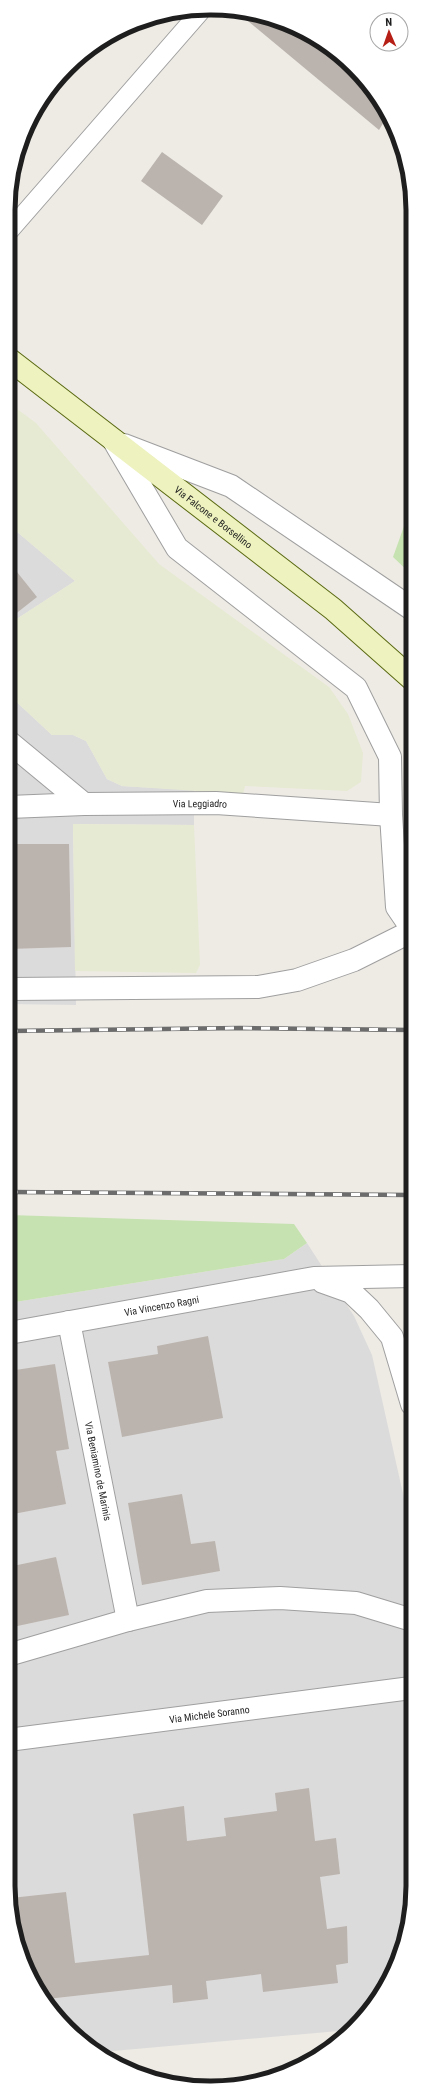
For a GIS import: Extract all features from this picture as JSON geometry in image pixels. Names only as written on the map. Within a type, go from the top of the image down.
[{"type":"main road","name":"Via Falcone e Borsellino","points":[[15,364],[114,442],[333,609],[406,674]]},
{"type":"street","points":[[114,442],[231,486],[406,605]]},
{"type":"street","points":[[114,442],[177,548],[356,688],[390,757],[391,815],[397,907],[406,921]]},
{"type":"street","points":[[15,747],[84,804]]},
{"type":"street","name":"Via Leggiadro","points":[[15,807],[84,804],[216,803],[391,815]]},
{"type":"street","points":[[15,989],[258,987],[297,980],[354,960],[406,933]]},
{"type":"street","name":"Via Vincenzo Ragni","points":[[15,1332],[314,1278],[406,1276]]},
{"type":"street","points":[[314,1278],[351,1292],[369,1309],[392,1337],[406,1384]]},
{"type":"street","name":"Via Beniamino de Marinis","points":[[69,1322],[128,1620]]},
{"type":"street","points":[[15,1653],[128,1620],[207,1602],[280,1598],[356,1603],[406,1618]]},
{"type":"street","name":"Via Michele Soranno","points":[[15,1739],[406,1689]]},
{"type":"lane","points":[[15,224],[197,15]]},
{"type":"shaded area","points":[[15,530],[75,581],[15,620]]},
{"type":"shaded area","points":[[15,701],[52,735],[73,735],[86,741],[107,779],[122,786],[194,790],[194,825],[73,824],[76,1005],[15,1004]]},
{"type":"shaded area","points":[[307,1243],[354,1316],[372,1355],[406,1507],[406,1898],[402,1924],[396,1948],[380,1983],[366,2005],[349,2024],[340,2031],[108,2052],[91,2041],[72,2024],[55,2005],[41,1983],[25,1948],[15,1898],[15,1302],[284,1259]]},
{"type":"green space","points":[[15,407],[36,423],[159,564],[329,687],[348,714],[363,753],[361,782],[347,791],[245,786],[243,794],[122,786],[107,779],[86,741],[73,735],[52,735],[15,701],[15,620],[75,581],[15,530]]},
{"type":"green space","points":[[406,521],[406,569],[393,557]]},
{"type":"green space","points":[[73,824],[194,825],[200,965],[196,973],[75,971]]},
{"type":"green space","points":[[15,1215],[294,1224],[307,1243],[284,1259],[15,1302]]},
{"type":"building","points":[[245,18],[273,25],[297,35],[330,55],[349,72],[366,91],[384,121],[379,130]]},
{"type":"building","points":[[162,152],[223,196],[202,225],[141,181]]},
{"type":"building","points":[[15,570],[37,597],[15,614]]},
{"type":"building","points":[[15,844],[69,844],[71,947],[15,949]]},
{"type":"building","points":[[208,1336],[223,1418],[122,1437],[108,1362],[158,1354],[157,1346]]},
{"type":"building","points":[[55,1364],[69,1449],[56,1451],[66,1504],[15,1514],[15,1370]]},
{"type":"building","points":[[182,1494],[191,1544],[215,1541],[220,1571],[142,1585],[128,1503]]},
{"type":"building","points":[[56,1557],[69,1615],[15,1627],[15,1566]]},
{"type":"building","points":[[309,1788],[315,1841],[336,1838],[340,1874],[320,1877],[327,1929],[347,1926],[348,1963],[336,1965],[338,1983],[263,1992],[261,1974],[206,1981],[208,1999],[173,2003],[172,1985],[51,1999],[35,1972],[25,1948],[19,1924],[15,1898],[66,1892],[75,1963],[149,1955],[133,1814],[184,1806],[187,1841],[226,1836],[224,1818],[277,1811],[275,1793]]},
{"type":"railway","points":[[15,1031],[240,1028],[406,1030]]},
{"type":"railway","points":[[15,1192],[406,1195]]}]
